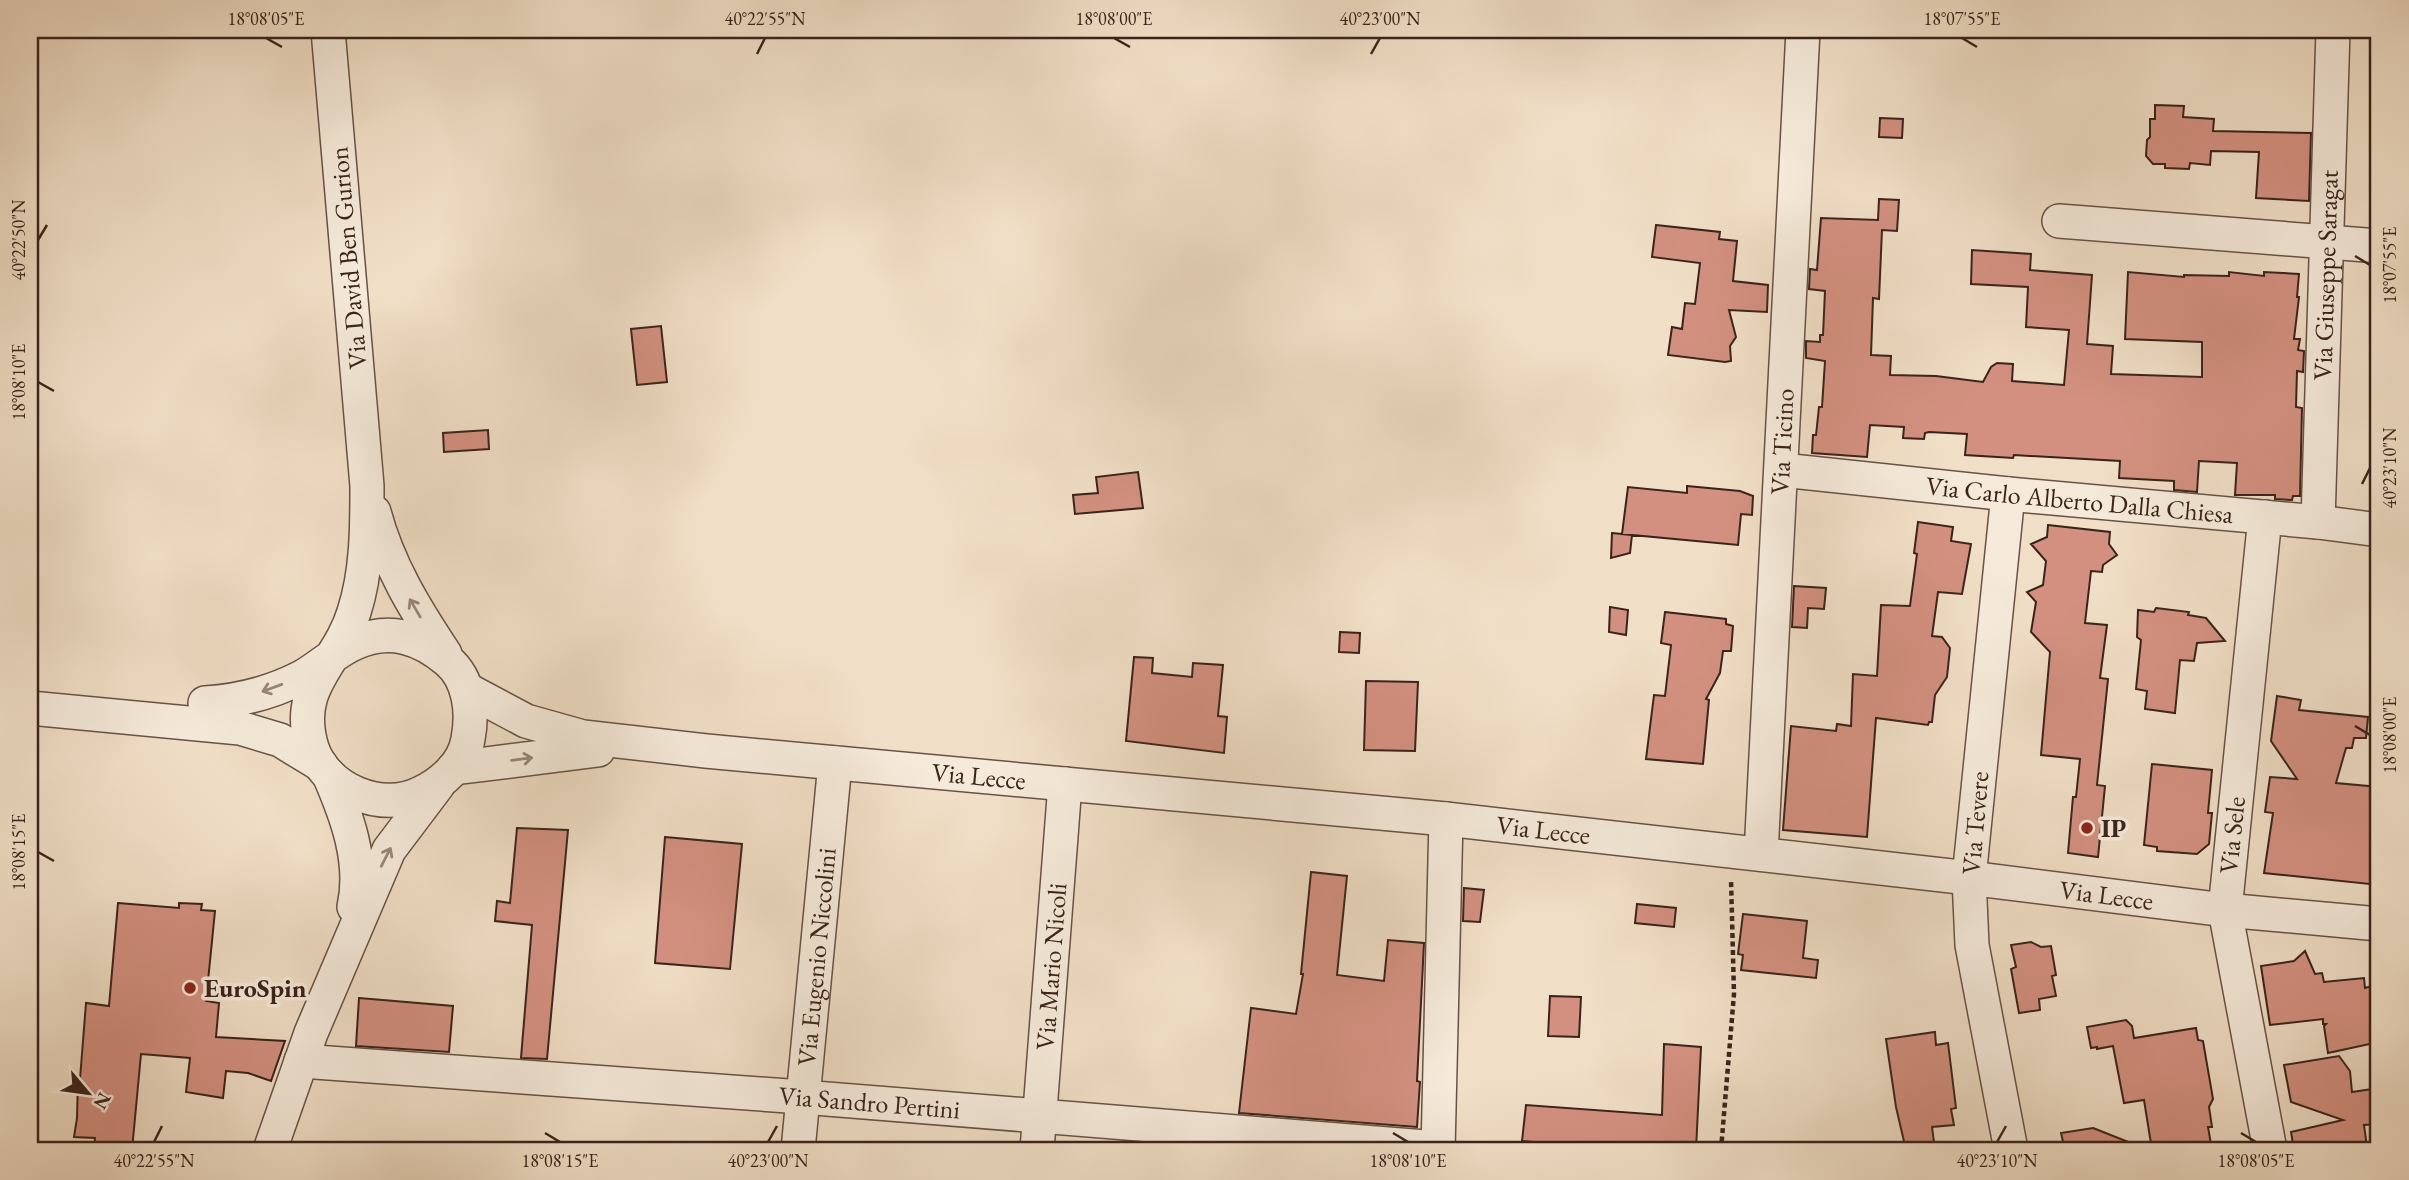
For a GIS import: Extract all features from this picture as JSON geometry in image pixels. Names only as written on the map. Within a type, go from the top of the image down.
[{"type":"street","name":"Via David Ben Gurion","points":[[328,30],[368,486],[363,576],[347,635],[333,657]]},
{"type":"street","name":"Via Ticino","points":[[1745,852],[1782,470],[1803,30]]},
{"type":"street","name":"Via Giuseppe Saragat","points":[[2318,522],[2333,30]]},
{"type":"street","points":[[2059,221],[2379,246]]},
{"type":"street","name":"Via Carlo Alberto Dalla Chiesa","points":[[1782,470],[2379,530]]},
{"type":"street","name":"Via David Ben Gurion","points":[[368,486],[390,561],[421,619],[459,677]]},
{"type":"street","name":"Via Tevere","points":[[2008,494],[1969,878],[1972,945],[2011,1150]]},
{"type":"street","name":"Via Sele","points":[[2265,517],[2225,910],[2270,1150]]},
{"type":"street","points":[[205,704],[233,701],[300,678],[355,643],[381,636],[407,637],[432,647],[459,677],[472,716],[467,743],[447,776],[389,850],[301,1061],[270,1150]]},
{"type":"street","points":[[333,657],[317,677],[308,701],[307,726],[354,842],[356,903],[340,964]]},
{"type":"street","name":"Via Lecce","points":[[459,677],[496,706],[526,721],[583,737],[706,751],[1446,819],[2225,910],[2379,924]]},
{"type":"street","points":[[30,685],[205,704],[267,718],[288,729],[348,790],[370,799],[394,800],[418,795],[447,776]]},
{"type":"street","points":[[30,708],[240,728],[280,740],[321,763]]},
{"type":"street","name":"Via Lecce","points":[[447,776],[574,752],[620,749],[706,751]]},
{"type":"street","name":"Via Eugenio Niccolini","points":[[798,1150],[835,763]]},
{"type":"street","name":"Via Mario Nicoli","points":[[1037,1150],[1065,784]]},
{"type":"street","points":[[1438,1149],[1446,819]]},
{"type":"street","name":"Via Sandro Pertini","points":[[301,1061],[1040,1115],[1438,1149]]},
{"type":"path","points":[[1721,1150],[1745,852]]},
{"type":"building","points":[[2155,105],[2184,106],[2183,117],[2214,119],[2213,131],[2311,133],[2309,201],[2256,198],[2259,152],[2211,151],[2210,165],[2190,163],[2189,169],[2165,168],[2165,164],[2153,164],[2146,156],[2150,119],[2155,119]]},
{"type":"building","points":[[1880,118],[1903,119],[1902,138],[1879,137]]},
{"type":"building","points":[[1879,199],[1899,200],[1897,231],[1882,230],[1879,299],[1873,298],[1871,355],[1891,356],[1890,375],[1936,376],[1983,382],[1991,367],[1997,363],[2013,364],[2012,381],[2064,385],[2069,330],[2026,327],[2028,287],[1971,284],[1972,250],[2031,254],[2030,270],[2092,275],[2087,344],[2113,346],[2111,374],[2202,377],[2202,342],[2125,339],[2128,272],[2184,277],[2229,276],[2229,272],[2264,276],[2264,272],[2299,274],[2294,339],[2300,339],[2298,350],[2304,351],[2303,372],[2297,371],[2296,407],[2302,408],[2300,496],[2293,496],[2292,500],[2275,499],[2275,495],[2235,495],[2237,463],[2199,461],[2197,492],[2174,490],[2174,481],[2119,478],[2120,461],[1965,455],[1967,434],[1929,432],[1925,433],[1924,439],[1903,438],[1904,427],[1870,425],[1867,457],[1812,453],[1819,407],[1822,407],[1825,361],[1806,358],[1806,341],[1820,342],[1820,335],[1823,335],[1825,291],[1809,289],[1810,269],[1817,270],[1821,218],[1878,220]]},
{"type":"building","points":[[1656,225],[1720,232],[1719,239],[1737,241],[1733,281],[1768,285],[1767,312],[1729,310],[1736,337],[1730,346],[1731,361],[1668,355],[1672,327],[1682,329],[1685,303],[1695,304],[1700,263],[1652,257]]},
{"type":"building","points":[[661,326],[667,382],[637,385],[631,329]]},
{"type":"building","points":[[488,430],[489,449],[444,452],[443,433]]},
{"type":"building","points":[[1138,472],[1143,508],[1075,514],[1073,495],[1098,493],[1096,477]]},
{"type":"building","points":[[1687,486],[1740,491],[1753,496],[1752,515],[1741,514],[1738,545],[1622,534],[1628,487],[1687,493]]},
{"type":"building","points":[[1918,522],[1953,527],[1951,541],[1971,544],[1962,594],[1938,592],[1932,636],[1942,637],[1950,648],[1947,677],[1935,695],[1932,722],[1928,725],[1876,718],[1867,837],[1783,830],[1791,726],[1836,731],[1837,724],[1851,726],[1853,674],[1877,676],[1881,605],[1910,606]]},
{"type":"building","points":[[2048,525],[2110,532],[2109,544],[2117,555],[2103,565],[2102,572],[2091,571],[2085,623],[2107,625],[2100,678],[2108,679],[2097,785],[2105,786],[2098,857],[2068,853],[2073,797],[2076,797],[2080,759],[2041,755],[2050,652],[2031,632],[2036,602],[2027,592],[2043,585],[2046,561],[2031,544],[2047,537]]},
{"type":"building","points":[[1612,533],[1632,535],[1630,553],[1611,558]]},
{"type":"building","points":[[1794,586],[1826,588],[1824,609],[1808,608],[1807,628],[1792,627]]},
{"type":"building","points":[[1610,607],[1628,610],[1626,635],[1609,632]]},
{"type":"building","points":[[2156,608],[2189,612],[2188,615],[2206,618],[2225,641],[2197,643],[2194,661],[2180,660],[2175,713],[2145,709],[2147,691],[2136,689],[2141,640],[2137,637],[2138,610],[2154,612]]},
{"type":"building","points":[[1665,612],[1726,619],[1726,624],[1733,626],[1731,651],[1723,651],[1720,673],[1706,699],[1709,700],[1703,764],[1646,759],[1654,695],[1665,696],[1671,645],[1661,643]]},
{"type":"building","points":[[1340,632],[1360,633],[1359,653],[1339,652]]},
{"type":"building","points":[[1134,657],[1153,658],[1152,673],[1192,677],[1193,663],[1223,665],[1218,716],[1227,717],[1224,753],[1126,741]]},
{"type":"building","points":[[1366,681],[1418,682],[1415,751],[1364,750]]},
{"type":"building","points":[[2277,696],[2301,700],[2299,710],[2368,717],[2366,738],[2354,738],[2352,748],[2346,748],[2336,783],[2379,787],[2379,885],[2264,873],[2273,813],[2265,812],[2270,777],[2297,779],[2271,741]]},
{"type":"building","points":[[2152,764],[2212,770],[2208,813],[2212,813],[2209,844],[2197,854],[2157,851],[2157,847],[2144,845]]},
{"type":"building","points":[[517,828],[568,830],[547,1059],[521,1058],[532,925],[495,921],[497,901],[510,903]]},
{"type":"building","points":[[665,837],[742,844],[730,969],[655,963]]},
{"type":"building","points":[[1311,872],[1347,876],[1337,975],[1384,981],[1388,940],[1424,943],[1417,1127],[1239,1113],[1251,1008],[1296,1014],[1303,974]]},
{"type":"building","points":[[1464,888],[1484,890],[1480,922],[1463,921]]},
{"type":"building","points":[[118,903],[179,908],[179,903],[202,904],[201,910],[215,911],[206,1001],[219,1003],[216,1037],[285,1041],[271,1081],[248,1073],[226,1071],[223,1098],[186,1092],[190,1058],[141,1054],[132,1150],[94,1150],[95,1138],[74,1137],[78,1080],[86,1003],[109,1006]]},
{"type":"building","points":[[1637,904],[1676,908],[1674,927],[1635,923]]},
{"type":"building","points":[[1743,914],[1807,921],[1803,958],[1818,960],[1816,978],[1741,970],[1743,955],[1738,954]]},
{"type":"building","points":[[2031,942],[2041,947],[2051,946],[2056,996],[2039,999],[2040,1010],[2019,1013],[2011,969],[2016,967],[2011,945]]},
{"type":"building","points":[[2305,951],[2315,974],[2322,973],[2324,982],[2364,978],[2365,988],[2379,984],[2379,1042],[2328,1053],[2324,1026],[2326,1024],[2323,1024],[2323,1019],[2270,1025],[2261,966],[2294,961]]},
{"type":"building","points":[[1550,996],[1581,997],[1579,1037],[1548,1036]]},
{"type":"building","points":[[359,998],[453,1006],[449,1052],[356,1046]]},
{"type":"building","points":[[2126,1020],[2132,1026],[2134,1038],[2196,1028],[2198,1040],[2203,1041],[2213,1099],[2209,1107],[2212,1127],[2208,1127],[2212,1150],[2152,1150],[2144,1100],[2124,1103],[2113,1046],[2091,1048],[2087,1027]]},
{"type":"building","points":[[1935,1032],[1936,1045],[1948,1043],[1956,1108],[1951,1109],[1954,1125],[1932,1127],[1935,1150],[1906,1150],[1896,1107],[1886,1039]]},
{"type":"building","points":[[1664,1044],[1701,1047],[1696,1150],[1635,1150],[1522,1141],[1526,1105],[1662,1115]]},
{"type":"building","points":[[2339,1056],[2350,1071],[2352,1092],[2379,1088],[2379,1124],[2364,1125],[2367,1147],[2363,1148],[2364,1150],[2294,1150],[2291,1132],[2343,1120],[2291,1102],[2284,1065]]},
{"type":"building","points":[[2093,1128],[2146,1150],[2065,1150],[2061,1133]]},
{"type":"place","name":"IP","points":[[2087,828]]},
{"type":"place","name":"EuroSpin","points":[[190,988]]}]
